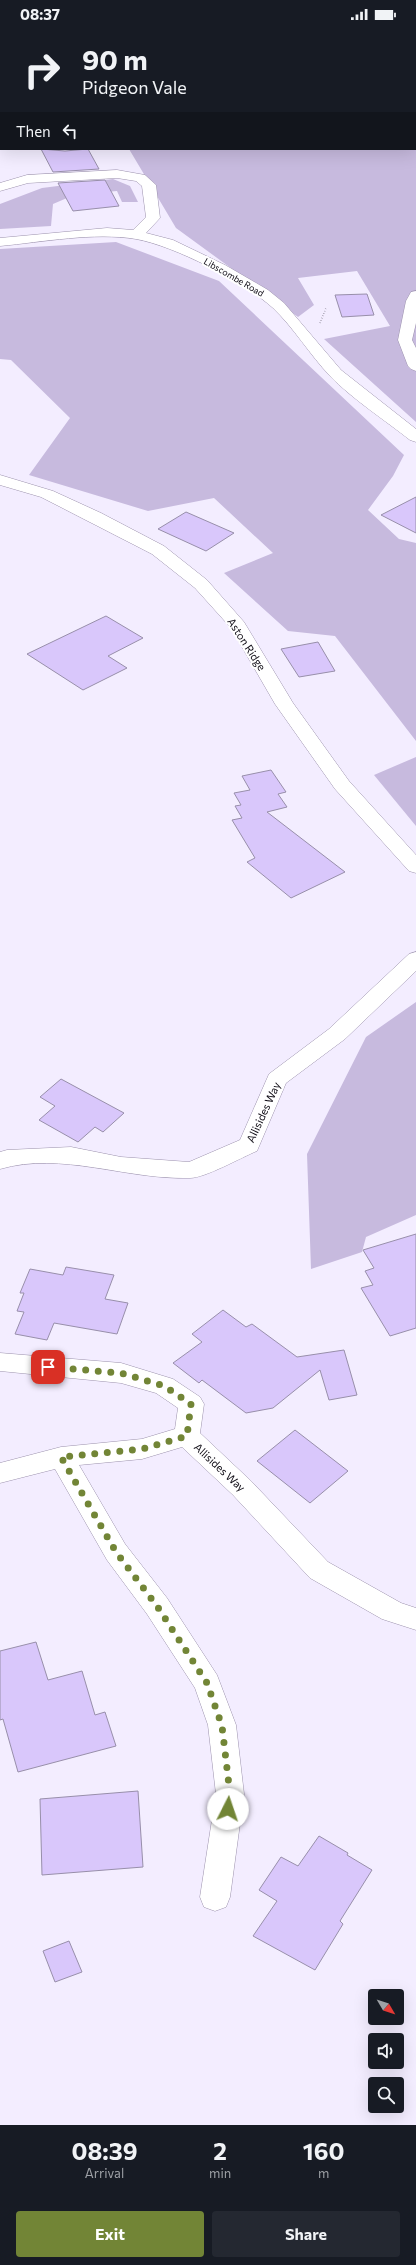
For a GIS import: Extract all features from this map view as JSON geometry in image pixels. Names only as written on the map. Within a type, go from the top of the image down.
[{"type":"street","points":[[0,187],[27,179],[117,174],[140,178],[149,184],[153,218],[136,235]]},
{"type":"street","name":"Libscombe Road","points":[[0,242],[107,232],[136,235],[168,243],[220,268],[263,293],[279,306],[336,373],[416,437]]},
{"type":"street","points":[[416,295],[413,301],[405,340],[416,366]]},
{"type":"street","name":"Aston Ridge","points":[[0,480],[47,494],[95,517],[158,550],[201,584],[238,626],[284,704],[342,785],[416,867]]},
{"type":"street","name":"Allisides Way","points":[[0,1161],[7,1158],[71,1155],[121,1165],[191,1170],[249,1144],[277,1079],[337,1034],[416,959]]},
{"type":"street","name":"Allisides Way","points":[[0,1362],[121,1373],[164,1386],[191,1404],[187,1436],[242,1488],[319,1570],[392,1611],[416,1619]]},
{"type":"street","points":[[0,1473],[61,1457],[142,1449],[187,1436]]},
{"type":"street","points":[[61,1457],[116,1552],[157,1606],[207,1683],[222,1726],[230,1794],[215,1897]]},
{"type":"shaded area","points":[[130,150],[416,150],[416,422],[324,339],[390,326],[357,271],[298,278],[314,305],[298,317],[176,228]]},
{"type":"shaded area","points":[[113,179],[130,186],[138,202],[122,202],[117,191],[74,195],[53,204],[51,226],[0,229],[0,204],[42,188]]},
{"type":"shaded area","points":[[116,242],[219,281],[404,455],[393,476],[368,510],[399,539],[416,543],[416,741],[335,636],[288,631],[224,573],[273,553],[214,498],[148,511],[29,475],[70,418],[11,360],[0,359],[0,249]]},
{"type":"shaded area","points":[[416,757],[416,826],[374,775]]},
{"type":"shaded area","points":[[416,1002],[416,1215],[366,1237],[362,1252],[311,1269],[307,1154],[366,1037]]},
{"type":"building","points":[[42,150],[89,150],[99,169],[53,172]]},
{"type":"building","points":[[105,180],[119,206],[73,211],[58,183]]},
{"type":"building","points":[[367,294],[374,315],[342,317],[335,295]]},
{"type":"building","points":[[416,497],[416,533],[381,515]]},
{"type":"building","points":[[186,512],[234,533],[206,551],[158,529]]},
{"type":"building","points":[[106,616],[143,638],[108,656],[127,668],[83,690],[27,654]]},
{"type":"building","points":[[318,642],[335,671],[299,677],[281,649]]},
{"type":"building","points":[[271,770],[286,792],[278,794],[287,807],[267,812],[345,872],[291,898],[247,862],[255,858],[232,820],[242,818],[235,806],[241,805],[234,793],[250,790],[242,776]]},
{"type":"building","points":[[61,1079],[124,1113],[103,1132],[95,1127],[78,1142],[39,1120],[55,1106],[40,1097]]},
{"type":"building","points":[[416,1234],[416,1328],[390,1336],[361,1288],[373,1285],[365,1271],[374,1268],[363,1250]]},
{"type":"building","points":[[66,1267],[114,1275],[105,1299],[128,1303],[117,1334],[54,1323],[47,1340],[15,1334],[24,1312],[17,1311],[24,1293],[20,1293],[30,1269],[63,1275]]},
{"type":"building","points":[[223,1310],[246,1327],[252,1324],[297,1357],[344,1350],[357,1395],[329,1400],[320,1370],[273,1408],[246,1413],[202,1380],[199,1383],[173,1363],[202,1342],[192,1334]]},
{"type":"building","points":[[295,1430],[348,1471],[310,1503],[257,1461]]},
{"type":"building","points":[[36,1642],[48,1680],[82,1671],[95,1715],[105,1712],[116,1746],[18,1772],[3,1719],[0,1720],[0,1651]]},
{"type":"building","points":[[138,1791],[143,1867],[42,1875],[40,1799]]},
{"type":"building","points":[[319,1836],[348,1853],[347,1855],[372,1870],[340,1921],[343,1924],[315,1970],[253,1936],[277,1901],[259,1890],[281,1857],[298,1866]]},
{"type":"building","points":[[69,1941],[82,1972],[55,1982],[43,1951]]},
{"type":"route","points":[[48,1367],[121,1373],[164,1386],[191,1404],[187,1436],[142,1449],[61,1457],[116,1552],[157,1606],[207,1683],[222,1726],[230,1794],[228,1809]]}]
